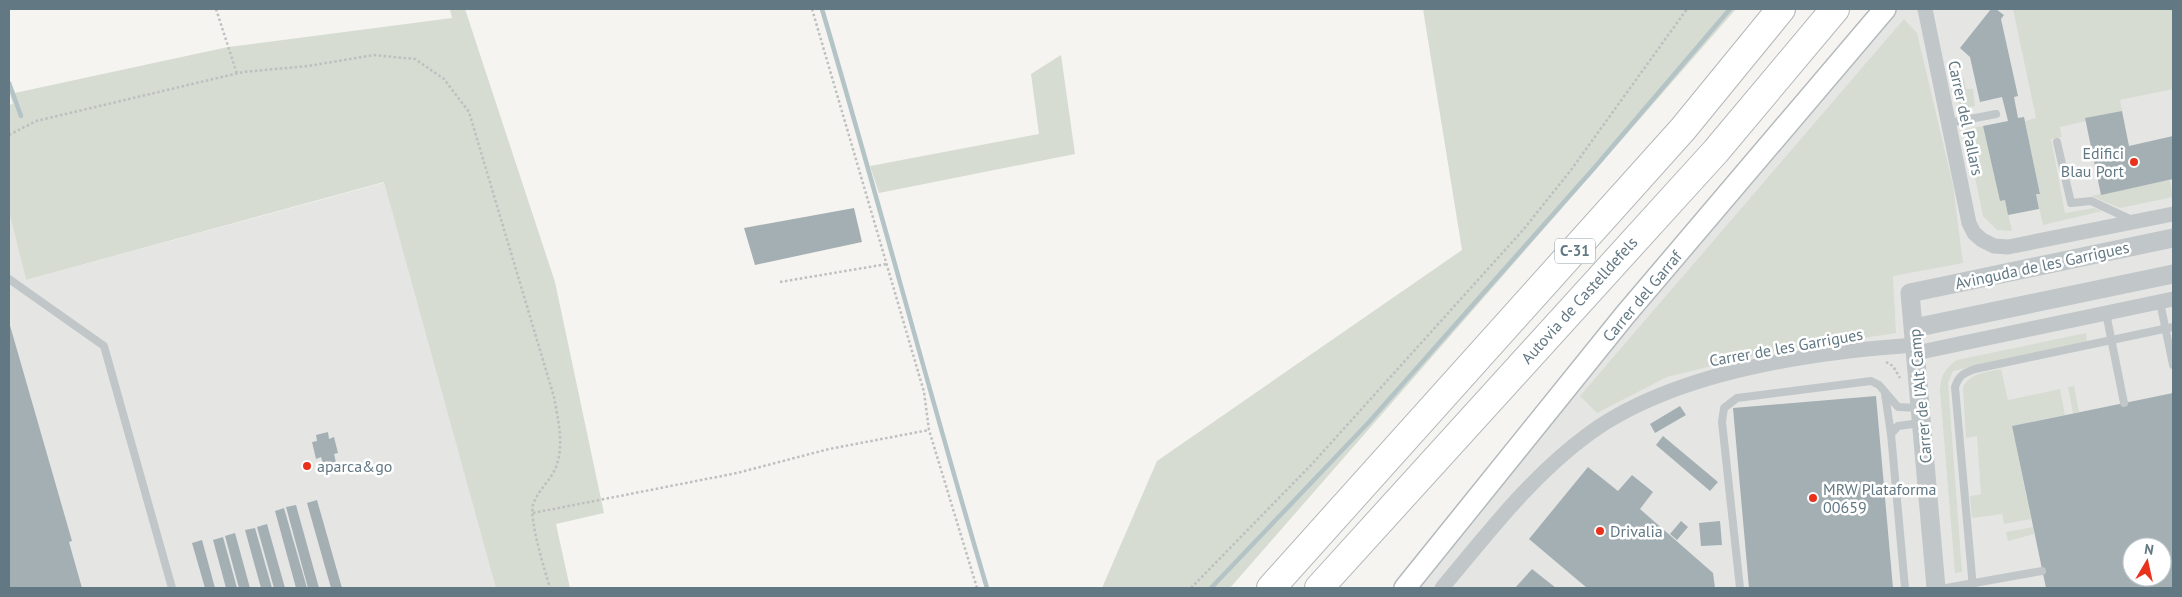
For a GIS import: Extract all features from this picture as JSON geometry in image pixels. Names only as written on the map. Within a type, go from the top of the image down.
[{"type":"highway","name":"C-31","points":[[1271,588],[1677,136],[1781,9]]},
{"type":"highway","name":"Autovia de Castelldefels","points":[[1319,588],[1716,151],[1835,9]]},
{"type":"main road","name":"Carrer del Garraf","points":[[1406,588],[1625,315],[1885,9]]},
{"type":"street","name":"Carrer del Pallars","points":[[1925,9],[1969,223],[1974,233]]},
{"type":"street","name":"Avinguda de les Garrigues","points":[[1974,233],[1994,246],[2008,247],[2173,214]]},
{"type":"street","name":"Avinguda de les Garrigues","points":[[1910,293],[2173,238]]},
{"type":"street","points":[[1915,342],[2173,274]]},
{"type":"street","name":"Carrer de l'Alt Camp","points":[[1910,293],[1936,588]]},
{"type":"street","points":[[1915,342],[2106,313],[2167,301]]},
{"type":"street","name":"Carrer de les Garrigues","points":[[1442,588],[1522,492],[1591,432],[1650,398],[1711,378],[1751,368],[1915,342]]},
{"type":"lane","points":[[1949,123],[1996,114]]},
{"type":"lane","points":[[2058,142],[2071,203],[2091,201],[2136,222]]},
{"type":"lane","points":[[9,279],[104,346],[172,588]]},
{"type":"lane","points":[[2167,301],[2173,365]]},
{"type":"lane","points":[[2106,313],[2124,403]]},
{"type":"lane","points":[[1973,587],[1956,395],[1958,379],[1963,373],[1975,369],[2169,328]]},
{"type":"lane","points":[[1740,588],[1722,422],[1724,408],[1737,398],[1865,382],[1876,383],[1898,408],[1922,415]]},
{"type":"lane","points":[[1884,392],[1891,434],[1905,588]]},
{"type":"lane","points":[[1891,434],[1898,426],[1922,415]]},
{"type":"lane","points":[[1946,588],[1973,587],[2042,571]]},
{"type":"path","points":[[216,9],[237,74]]},
{"type":"path","points":[[812,9],[924,392],[929,430],[977,588]]},
{"type":"path","points":[[1191,588],[1312,464],[1522,230],[1571,170],[1687,9]]},
{"type":"path","points":[[9,135],[36,121],[237,74],[308,66],[374,55],[415,59],[444,79],[470,112],[556,406],[560,434],[559,455],[554,472],[532,506],[550,588]]},
{"type":"path","points":[[780,282],[887,264]]},
{"type":"path","points":[[533,513],[738,473],[829,450],[929,430]]},
{"type":"shaded area","points":[[450,9],[465,9],[555,282],[604,513],[556,524],[570,588],[496,588],[384,182],[26,280],[9,212],[9,105],[13,104],[10,94],[228,47],[452,18]]},
{"type":"shaded area","points":[[1423,9],[1736,9],[1230,588],[1102,588],[1157,461],[1462,250]]},
{"type":"shaded area","points":[[1885,9],[2173,9],[2173,588],[1398,588]]},
{"type":"shaded area","points":[[2013,9],[2173,9],[2173,89],[2120,100],[2122,111],[2086,118],[2086,121],[2060,127],[2062,137],[2051,139],[2065,213],[2094,208],[2102,211],[2043,225],[2036,194],[2040,193],[2025,121],[2036,118]]},
{"type":"shaded area","points":[[1904,19],[1917,33],[1953,185],[1963,263],[1893,276],[1896,333],[1764,353],[1667,377],[1597,413],[1580,396]]},
{"type":"shaded area","points":[[1061,55],[1075,154],[879,193],[870,166],[1039,134],[1031,74]]},
{"type":"shaded area","points":[[1964,78],[1966,89],[1973,89],[1975,106],[1960,109],[1954,79]]},
{"type":"shaded area","points":[[1983,126],[2000,201],[2005,200],[2012,231],[1997,230],[1983,216],[1965,129]]},
{"type":"shaded area","points":[[2170,180],[2173,197],[2120,208],[2091,196]]},
{"type":"shaded area","name":"aparca&go","points":[[386,182],[497,588],[9,588],[9,212],[26,280]]},
{"type":"shaded area","points":[[2086,333],[2087,341],[1953,371],[1948,383],[1962,572],[1955,573],[1940,390],[1944,372],[1957,360]]},
{"type":"shaded area","points":[[2001,369],[2008,400],[2060,389],[2065,415],[2012,426],[2031,519],[2004,524],[2002,514],[1972,518],[1970,496],[1981,494],[1977,436],[1966,438],[1963,388],[1969,379],[1974,376]]},
{"type":"shaded area","points":[[2074,386],[2079,412],[2073,413],[2068,387]]},
{"type":"shaded area","points":[[2033,527],[2034,534],[2008,541],[2006,532]]},
{"type":"building","points":[[1991,9],[1996,9],[2004,15],[2001,19],[2018,96],[2014,97],[2018,118],[2024,117],[2040,194],[2036,194],[2039,209],[2008,215],[2005,200],[2000,201],[1983,126],[2008,121],[2002,97],[1980,102],[1970,57],[1960,48]]},
{"type":"building","name":"Edifici Blau Port","points":[[2122,111],[2129,146],[2173,136],[2173,179],[2101,195],[2085,118]]},
{"type":"building","points":[[854,208],[862,242],[755,265],[744,228]]},
{"type":"building","points":[[9,322],[72,541],[69,542],[82,588],[9,588]]},
{"type":"building","points":[[2173,393],[2173,588],[2046,588],[2012,426]]},
{"type":"building","name":"MRW Plataforma 00659","points":[[1876,396],[1893,588],[1749,588],[1733,408]]},
{"type":"building","points":[[1680,406],[1686,415],[1655,433],[1650,424]]},
{"type":"building","points":[[328,432],[329,439],[334,437],[338,453],[334,454],[337,467],[325,470],[321,457],[316,459],[312,442],[317,441],[316,435]]},
{"type":"building","points":[[1663,436],[1718,482],[1710,491],[1656,445]]},
{"type":"building","name":"Drivalia","points":[[1588,467],[1618,491],[1632,475],[1653,492],[1640,509],[1713,573],[1715,588],[1587,588],[1529,539]]},
{"type":"building","points":[[317,500],[342,588],[331,588],[307,503]]},
{"type":"building","points":[[296,505],[319,588],[308,588],[286,507]]},
{"type":"building","points":[[284,508],[307,588],[296,588],[275,511]]},
{"type":"building","points":[[1681,521],[1688,527],[1677,540],[1670,534]]},
{"type":"building","points":[[1720,521],[1722,545],[1701,546],[1699,523]]},
{"type":"building","points":[[267,524],[285,588],[274,588],[257,527]]},
{"type":"building","points":[[255,528],[272,588],[261,588],[245,530]]},
{"type":"building","points":[[235,533],[250,588],[239,588],[225,536]]},
{"type":"building","points":[[223,537],[237,588],[226,588],[213,540]]},
{"type":"building","points":[[202,540],[215,588],[205,588],[192,543]]},
{"type":"building","points":[[1532,569],[1556,588],[1515,588]]},
{"type":"waterway","points":[[822,9],[987,588]]},
{"type":"waterway","points":[[1211,588],[1369,422],[1595,167],[1730,9]]},
{"type":"waterway","points":[[9,83],[21,116]]},
{"type":"place","name":"Edifici Blau Port","points":[[2134,162]]},
{"type":"place","name":"aparca&go","points":[[307,466]]},
{"type":"place","name":"MRW Plataforma 00659","points":[[1813,498]]},
{"type":"place","name":"Drivalia","points":[[1600,531]]}]
